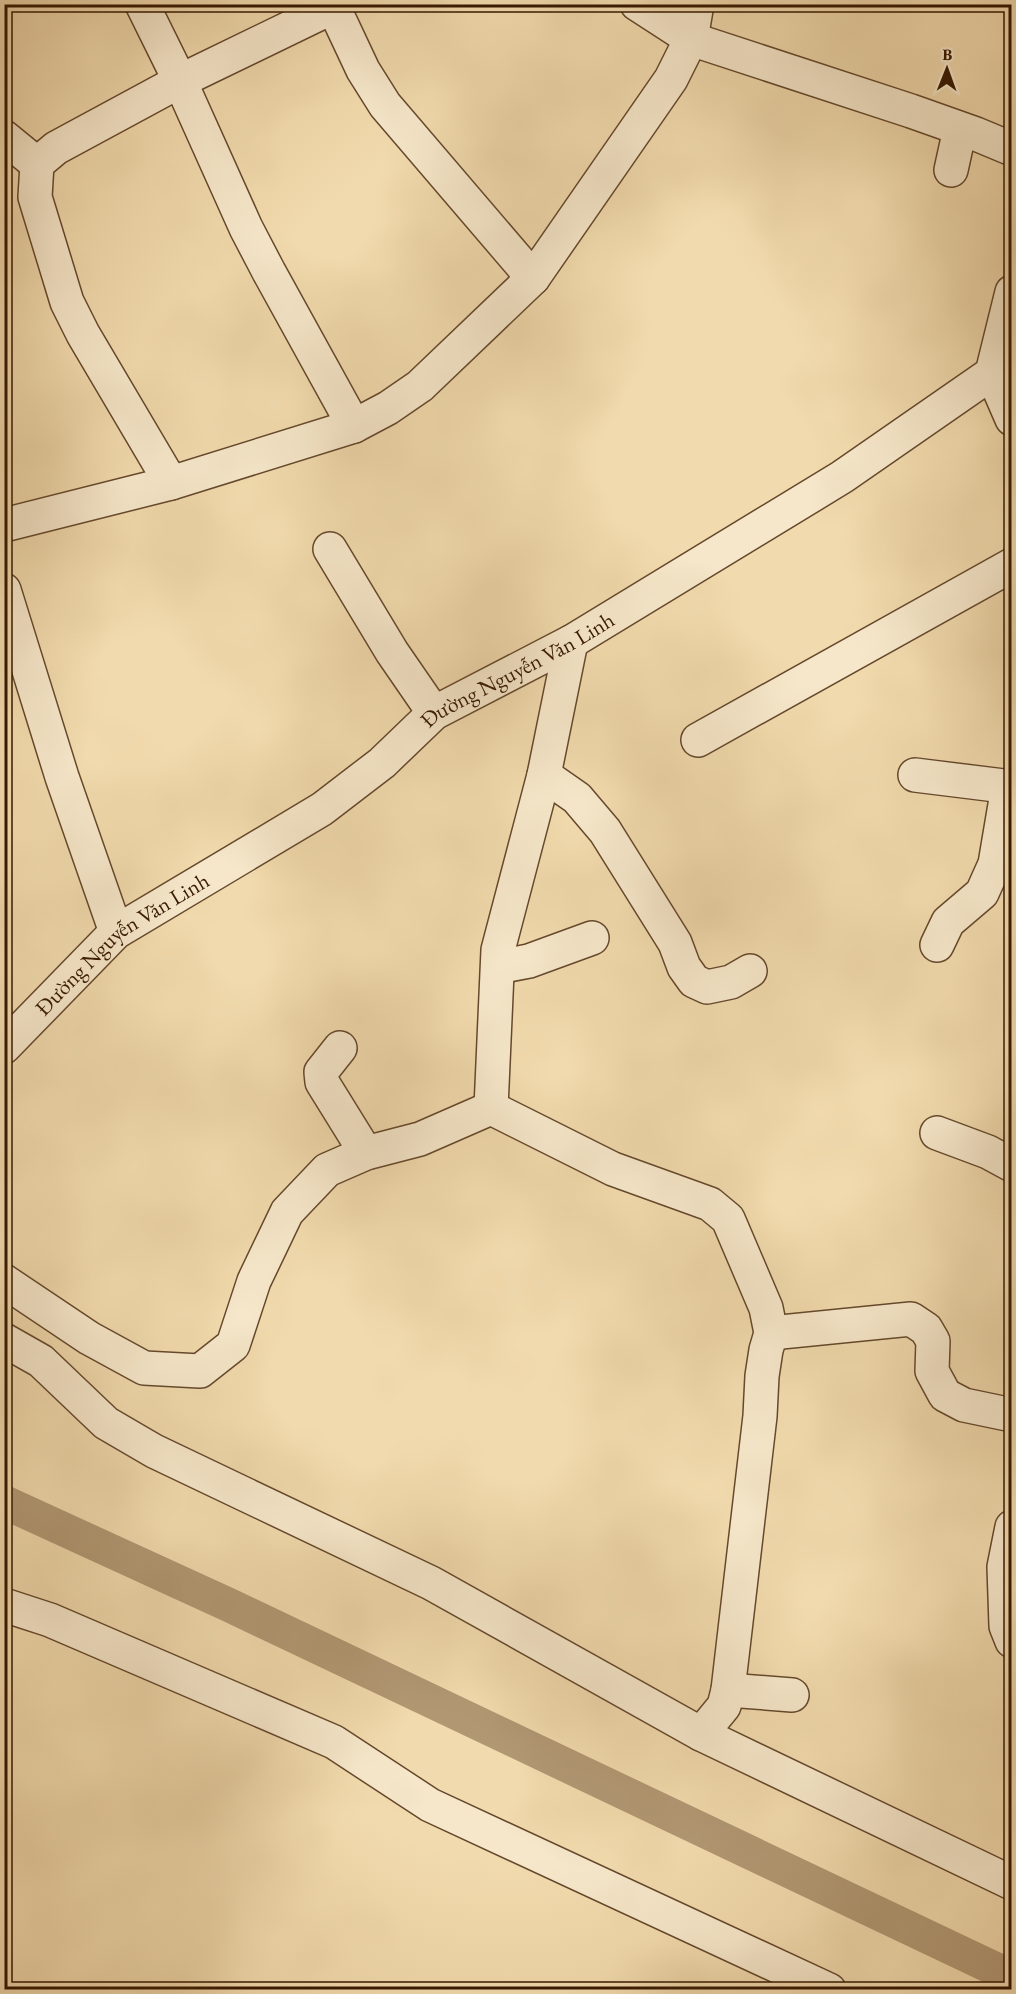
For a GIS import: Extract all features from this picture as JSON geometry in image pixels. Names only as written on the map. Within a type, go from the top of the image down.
[{"type":"street","points":[[142,4],[264,264],[354,426]]},
{"type":"street","points":[[637,4],[691,39],[863,94],[976,134],[1011,149]]},
{"type":"street","points":[[4,525],[171,483],[354,426],[388,408],[420,386],[533,278],[671,79],[691,39],[697,4]]},
{"type":"street","points":[[171,483],[82,334],[68,302],[34,197],[37,165],[56,148],[180,81],[335,6],[363,70],[385,105],[533,278]]},
{"type":"street","points":[[951,170],[960,129]]},
{"type":"street","points":[[4,137],[37,165]]},
{"type":"street","points":[[1011,292],[992,373],[1011,419]]},
{"type":"street","name":"Đường Nguyễn Văn Linh","points":[[4,1047],[116,932],[322,809],[382,764],[434,713],[571,642],[842,477],[992,373]]},
{"type":"street","points":[[330,549],[392,652],[434,713]]},
{"type":"street","points":[[698,741],[1011,565]]},
{"type":"street","points":[[4,590],[62,777],[116,932]]},
{"type":"street","points":[[490,1108],[498,950],[544,776],[571,642]]},
{"type":"street","points":[[915,775],[1010,787],[995,864],[982,893],[948,922],[937,945]]},
{"type":"street","points":[[544,776],[577,798],[605,831],[675,944],[684,967],[694,981],[707,987],[731,982],[750,971]]},
{"type":"street","points":[[498,967],[529,961],[592,938]]},
{"type":"street","points":[[340,1048],[321,1072],[322,1082],[366,1153]]},
{"type":"street","points":[[4,1281],[89,1338],[144,1368],[200,1371],[233,1345],[254,1281],[287,1212],[327,1170],[366,1153],[420,1139],[490,1108]]},
{"type":"street","points":[[490,1108],[614,1170],[710,1204],[728,1219],[766,1308],[771,1333],[762,1376],[760,1416],[728,1690],[724,1706],[701,1734]]},
{"type":"street","points":[[937,1133],[988,1152],[1011,1165]]},
{"type":"street","points":[[771,1333],[911,1319],[926,1329],[933,1341],[932,1371],[945,1395],[964,1405],[1011,1415]]},
{"type":"street","points":[[4,1340],[41,1361],[106,1423],[154,1452],[431,1583],[701,1734],[1011,1883]]},
{"type":"street","points":[[1011,1527],[1004,1567],[1006,1626],[1011,1641]]},
{"type":"street","points":[[4,1605],[50,1620],[334,1742],[430,1805],[829,1989]]},
{"type":"street","points":[[728,1690],[792,1695]]},
{"type":"waterway","points":[[4,1502],[229,1605],[1012,1977]]}]
